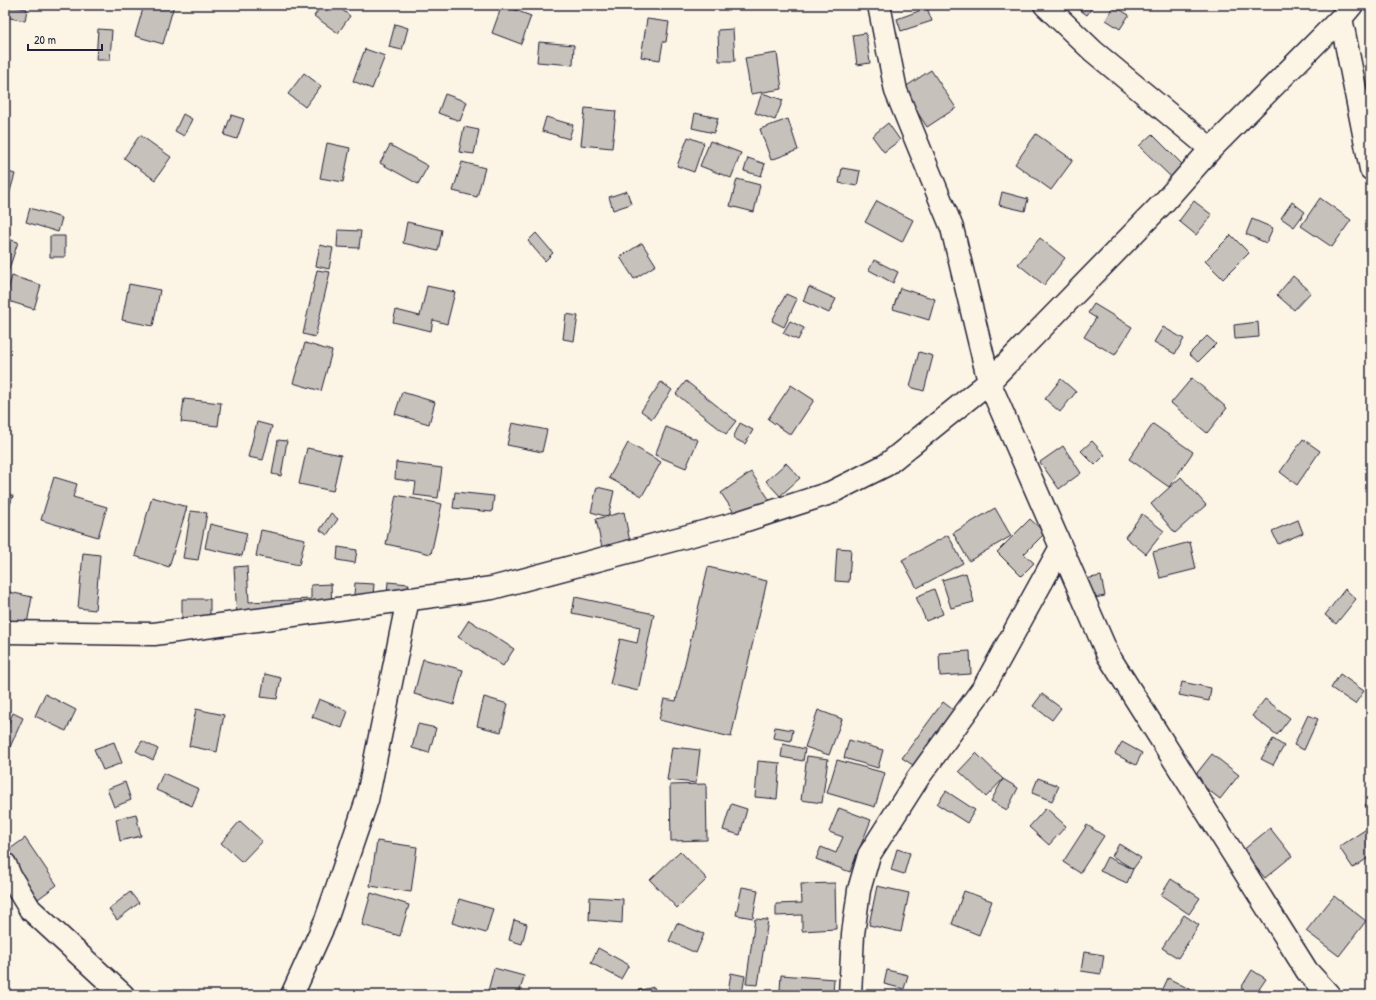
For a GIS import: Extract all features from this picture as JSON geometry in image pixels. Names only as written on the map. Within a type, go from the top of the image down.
[{"type":"street","points":[[879,5],[896,91],[952,228],[989,382],[1108,655],[1307,971],[1329,995]]},
{"type":"street","points":[[1045,5],[1094,51],[1211,149]]},
{"type":"street","points":[[5,632],[154,634],[492,588],[737,523],[830,493],[886,465],[989,382],[1165,201],[1211,149],[1347,12]]},
{"type":"street","points":[[1347,12],[1371,169]]},
{"type":"street","points":[[850,995],[854,926],[859,890],[869,855],[918,778],[984,687],[1061,547]]},
{"type":"street","points":[[292,995],[326,920],[367,800],[408,600]]},
{"type":"street","points":[[5,864],[10,876],[30,909],[123,995]]},
{"type":"building","points":[[5,5],[27,9],[25,21],[5,17]]},
{"type":"building","points":[[144,5],[174,5],[163,44],[135,36]]},
{"type":"building","points":[[322,5],[336,5],[350,16],[338,33],[314,16]]},
{"type":"building","points":[[502,5],[531,16],[521,44],[492,33]]},
{"type":"building","points":[[1073,5],[1094,5],[1087,15]]},
{"type":"building","points":[[1114,6],[1129,15],[1120,29],[1106,20]]},
{"type":"building","points":[[927,8],[932,21],[901,31],[897,19]]},
{"type":"building","points":[[647,19],[669,22],[666,42],[663,42],[660,60],[641,57]]},
{"type":"building","points":[[395,24],[408,28],[402,50],[389,47]]},
{"type":"building","points":[[98,29],[112,30],[110,60],[96,60]]},
{"type":"building","points":[[733,29],[735,61],[719,61],[718,30]]},
{"type":"building","points":[[866,33],[870,63],[857,65],[853,35]]},
{"type":"building","points":[[539,42],[574,45],[573,65],[537,62]]},
{"type":"building","points":[[365,49],[385,56],[372,89],[353,81]]},
{"type":"building","points":[[777,53],[782,89],[751,94],[745,58]]},
{"type":"building","points":[[931,70],[956,108],[927,127],[902,89]]},
{"type":"building","points":[[304,73],[321,86],[305,107],[288,94]]},
{"type":"building","points":[[762,93],[783,100],[775,120],[755,113]]},
{"type":"building","points":[[445,94],[467,102],[460,121],[438,113]]},
{"type":"building","points":[[585,108],[616,111],[612,148],[581,145]]},
{"type":"building","points":[[695,113],[718,118],[714,133],[692,128]]},
{"type":"building","points":[[183,114],[192,119],[184,136],[175,131]]},
{"type":"building","points":[[231,115],[244,119],[237,139],[224,135]]},
{"type":"building","points":[[546,117],[573,125],[569,139],[542,131]]},
{"type":"building","points":[[788,119],[798,150],[771,160],[760,129]]},
{"type":"building","points":[[888,123],[900,140],[884,152],[872,136]]},
{"type":"building","points":[[464,127],[479,130],[474,154],[459,152]]},
{"type":"building","points":[[1036,134],[1073,160],[1051,190],[1015,164]]},
{"type":"building","points":[[1152,134],[1183,165],[1171,177],[1139,146]]},
{"type":"building","points":[[140,135],[171,157],[155,180],[124,158]]},
{"type":"building","points":[[688,137],[704,143],[694,172],[677,166]]},
{"type":"building","points":[[710,141],[741,153],[731,178],[700,166]]},
{"type":"building","points":[[327,143],[350,148],[343,182],[320,178]]},
{"type":"building","points":[[390,145],[428,166],[418,184],[380,163]]},
{"type":"building","points":[[748,158],[765,164],[761,176],[744,171]]},
{"type":"building","points":[[462,162],[485,168],[477,197],[453,191]]},
{"type":"building","points":[[842,168],[860,171],[857,186],[839,183]]},
{"type":"building","points":[[5,171],[15,174],[9,195],[5,194]]},
{"type":"building","points":[[737,179],[760,185],[754,212],[730,206]]},
{"type":"building","points":[[627,191],[631,204],[613,210],[609,197]]},
{"type":"building","points":[[1002,192],[1028,199],[1025,211],[999,205]]},
{"type":"building","points":[[1320,198],[1351,220],[1332,247],[1301,226]]},
{"type":"building","points":[[877,201],[913,220],[902,242],[865,222]]},
{"type":"building","points":[[1194,201],[1212,215],[1196,235],[1179,221]]},
{"type":"building","points":[[1292,202],[1305,212],[1294,227],[1281,218]]},
{"type":"building","points":[[30,208],[62,218],[58,232],[26,222]]},
{"type":"building","points":[[1252,219],[1273,228],[1266,243],[1246,234]]},
{"type":"building","points":[[407,222],[442,230],[438,251],[403,243]]},
{"type":"building","points":[[338,230],[361,231],[359,248],[337,247]]},
{"type":"building","points":[[536,233],[553,253],[545,261],[528,241]]},
{"type":"building","points":[[1231,235],[1249,253],[1223,279],[1205,261]]},
{"type":"building","points":[[50,236],[65,236],[65,257],[50,257]]},
{"type":"building","points":[[5,238],[18,242],[6,278],[5,278]]},
{"type":"building","points":[[1040,238],[1065,258],[1044,285],[1018,264]]},
{"type":"building","points":[[642,243],[656,265],[634,279],[620,257]]},
{"type":"building","points":[[320,245],[333,248],[329,269],[316,266]]},
{"type":"building","points":[[874,260],[898,272],[893,283],[869,270]]},
{"type":"building","points":[[317,270],[330,272],[315,337],[303,334]]},
{"type":"building","points":[[12,276],[41,285],[34,309],[5,300]]},
{"type":"building","points":[[1293,276],[1311,292],[1294,310],[1277,295]]},
{"type":"building","points":[[129,284],[160,290],[153,326],[122,320]]},
{"type":"building","points":[[427,286],[455,292],[447,324],[433,320],[431,331],[393,322],[396,310],[420,316]]},
{"type":"building","points":[[809,287],[836,299],[829,313],[803,301]]},
{"type":"building","points":[[900,288],[935,299],[929,320],[893,309]]},
{"type":"building","points":[[786,294],[797,299],[784,327],[772,321]]},
{"type":"building","points":[[1094,304],[1132,327],[1115,355],[1084,337],[1096,318],[1088,313]]},
{"type":"building","points":[[566,314],[578,316],[574,341],[563,339]]},
{"type":"building","points":[[790,321],[804,328],[798,340],[783,333]]},
{"type":"building","points":[[1258,322],[1259,337],[1235,339],[1234,325]]},
{"type":"building","points":[[1163,327],[1184,339],[1175,354],[1154,342]]},
{"type":"building","points":[[1207,336],[1216,344],[1198,362],[1189,354]]},
{"type":"building","points":[[305,343],[332,351],[321,391],[293,383]]},
{"type":"building","points":[[919,352],[933,356],[924,391],[910,387]]},
{"type":"building","points":[[1192,378],[1227,408],[1207,433],[1171,403]]},
{"type":"building","points":[[1061,379],[1076,392],[1060,412],[1045,399]]},
{"type":"building","points":[[686,381],[736,421],[726,434],[676,394]]},
{"type":"building","points":[[661,382],[672,390],[652,419],[641,411]]},
{"type":"building","points":[[791,385],[814,400],[791,435],[768,419]]},
{"type":"building","points":[[402,392],[435,402],[429,424],[395,414]]},
{"type":"building","points":[[184,399],[221,403],[218,426],[181,422]]},
{"type":"building","points":[[257,422],[272,426],[263,460],[248,457]]},
{"type":"building","points":[[512,423],[547,430],[542,452],[507,445]]},
{"type":"building","points":[[740,423],[753,430],[745,444],[733,438]]},
{"type":"building","points":[[1153,424],[1193,452],[1169,487],[1129,459]]},
{"type":"building","points":[[666,427],[698,440],[686,468],[655,455]]},
{"type":"building","points":[[1303,439],[1320,451],[1297,485],[1280,472]]},
{"type":"building","points":[[278,440],[287,441],[281,476],[272,474]]},
{"type":"building","points":[[1092,441],[1105,455],[1095,465],[1081,451]]},
{"type":"building","points":[[628,443],[661,462],[642,496],[609,478]]},
{"type":"building","points":[[1063,446],[1081,473],[1059,489],[1040,462]]},
{"type":"building","points":[[307,448],[341,455],[333,491],[299,484]]},
{"type":"building","points":[[396,462],[442,468],[438,498],[414,495],[416,482],[395,479]]},
{"type":"building","points":[[786,463],[800,478],[780,496],[766,481]]},
{"type":"building","points":[[751,472],[773,505],[743,526],[721,493]]},
{"type":"building","points":[[54,477],[77,484],[73,497],[107,507],[98,537],[41,520]]},
{"type":"building","points":[[1181,477],[1206,505],[1175,533],[1151,504]]},
{"type":"building","points":[[597,487],[614,491],[608,517],[591,512]]},
{"type":"building","points":[[455,492],[494,496],[492,512],[453,508]]},
{"type":"building","points":[[5,493],[13,496],[9,508],[5,507]]},
{"type":"building","points":[[396,495],[442,504],[431,554],[386,544]]},
{"type":"building","points":[[152,497],[187,507],[169,567],[135,556]]},
{"type":"building","points":[[995,508],[1011,536],[969,561],[953,533]]},
{"type":"building","points":[[191,511],[207,513],[198,560],[183,558]]},
{"type":"building","points":[[624,512],[630,542],[602,548],[596,519]]},
{"type":"building","points":[[331,513],[338,519],[327,535],[320,530]]},
{"type":"building","points":[[1142,514],[1164,531],[1146,554],[1125,537]]},
{"type":"building","points":[[1030,519],[1045,533],[1024,554],[1034,563],[1021,576],[997,552]]},
{"type":"building","points":[[1298,520],[1303,533],[1278,544],[1272,531]]},
{"type":"building","points":[[210,524],[247,533],[242,556],[205,548]]},
{"type":"building","points":[[261,530],[305,539],[299,565],[256,556]]},
{"type":"building","points":[[948,535],[963,563],[917,588],[902,560]]},
{"type":"building","points":[[1190,542],[1196,569],[1160,578],[1153,552]]},
{"type":"building","points":[[338,547],[357,550],[355,563],[337,560]]},
{"type":"building","points":[[837,548],[851,549],[849,582],[835,581]]},
{"type":"building","points":[[83,553],[100,555],[95,610],[78,608]]},
{"type":"building","points":[[247,566],[249,602],[311,599],[311,585],[331,584],[332,611],[237,617],[234,567]]},
{"type":"building","points":[[708,567],[767,581],[731,737],[659,720],[664,699],[676,701]]},
{"type":"building","points":[[966,573],[974,602],[951,608],[942,580]]},
{"type":"building","points":[[1101,576],[1105,596],[1089,599],[1085,579]]},
{"type":"building","points":[[388,582],[409,584],[407,610],[386,608]]},
{"type":"building","points":[[355,583],[374,584],[372,607],[353,606]]},
{"type":"building","points":[[934,589],[943,614],[926,621],[916,597]]},
{"type":"building","points":[[1345,589],[1356,599],[1336,624],[1325,615]]},
{"type":"building","points":[[5,591],[32,597],[26,629],[5,624]]},
{"type":"building","points":[[575,597],[654,614],[638,691],[610,684],[620,639],[637,643],[640,627],[572,613]]},
{"type":"building","points":[[182,599],[210,599],[210,623],[182,624]]},
{"type":"building","points":[[469,620],[514,649],[503,666],[458,637]]},
{"type":"building","points":[[970,651],[971,674],[940,676],[939,653]]},
{"type":"building","points":[[423,659],[463,670],[454,705],[414,694]]},
{"type":"building","points":[[265,674],[281,678],[277,699],[261,697]]},
{"type":"building","points":[[1340,674],[1364,691],[1355,704],[1331,688]]},
{"type":"building","points":[[1182,682],[1211,688],[1209,701],[1179,695]]},
{"type":"building","points":[[45,694],[76,710],[66,731],[35,716]]},
{"type":"building","points":[[1042,694],[1061,708],[1052,720],[1033,706]]},
{"type":"building","points":[[484,697],[508,704],[501,732],[477,726]]},
{"type":"building","points":[[319,699],[348,711],[342,728],[312,717]]},
{"type":"building","points":[[1265,699],[1290,718],[1277,735],[1252,716]]},
{"type":"building","points":[[943,702],[956,712],[916,767],[902,758]]},
{"type":"building","points":[[196,709],[224,715],[217,752],[189,746]]},
{"type":"building","points":[[818,710],[842,719],[829,755],[805,747]]},
{"type":"building","points":[[13,713],[23,718],[6,756],[5,731]]},
{"type":"building","points":[[1308,715],[1318,719],[1304,750],[1294,745]]},
{"type":"building","points":[[418,724],[436,728],[429,753],[412,748]]},
{"type":"building","points":[[775,727],[793,730],[791,741],[773,738]]},
{"type":"building","points":[[1273,739],[1284,746],[1273,765],[1261,759]]},
{"type":"building","points":[[849,740],[883,750],[878,768],[844,758]]},
{"type":"building","points":[[142,741],[158,749],[153,760],[136,751]]},
{"type":"building","points":[[114,742],[122,763],[103,770],[94,749]]},
{"type":"building","points":[[1122,742],[1142,753],[1136,765],[1115,754]]},
{"type":"building","points":[[783,744],[805,749],[803,761],[781,757]]},
{"type":"building","points":[[672,747],[700,750],[696,783],[667,780]]},
{"type":"building","points":[[976,753],[1003,779],[986,797],[959,771]]},
{"type":"building","points":[[1212,754],[1239,775],[1220,799],[1193,778]]},
{"type":"building","points":[[807,756],[828,759],[822,803],[801,800]]},
{"type":"building","points":[[837,760],[885,773],[875,807],[827,793]]},
{"type":"building","points":[[758,761],[780,763],[777,799],[755,797]]},
{"type":"building","points":[[163,773],[199,789],[192,806],[156,790]]},
{"type":"building","points":[[1038,778],[1059,786],[1052,801],[1032,793]]},
{"type":"building","points":[[1003,779],[1018,788],[1007,810],[991,801]]},
{"type":"building","points":[[125,782],[131,800],[114,807],[107,789]]},
{"type":"building","points":[[706,784],[707,840],[671,841],[670,785]]},
{"type":"building","points":[[946,791],[975,810],[967,823],[937,804]]},
{"type":"building","points":[[1371,800],[1371,812],[1365,805]]},
{"type":"building","points":[[731,804],[747,809],[740,835],[723,830]]},
{"type":"building","points":[[839,808],[871,820],[850,872],[816,859],[821,847],[836,853],[843,837],[829,832]]},
{"type":"building","points":[[1046,808],[1066,826],[1049,845],[1029,827]]},
{"type":"building","points":[[136,814],[141,836],[120,841],[116,819]]},
{"type":"building","points":[[240,821],[262,841],[242,862],[221,843]]},
{"type":"building","points":[[1087,825],[1104,836],[1080,873],[1063,862]]},
{"type":"building","points":[[1371,826],[1371,856],[1353,868],[1339,847]]},
{"type":"building","points":[[1270,828],[1292,856],[1265,878],[1242,851]]},
{"type":"building","points":[[25,838],[57,885],[38,899],[6,852]]},
{"type":"building","points":[[377,841],[417,847],[411,892],[370,886]]},
{"type":"building","points":[[1119,844],[1141,858],[1133,869],[1112,856]]},
{"type":"building","points":[[897,849],[910,853],[904,874],[891,870]]},
{"type":"building","points":[[680,851],[707,879],[677,908],[650,880]]},
{"type":"building","points":[[1107,857],[1133,869],[1127,883],[1100,871]]},
{"type":"building","points":[[1171,879],[1200,898],[1189,914],[1161,895]]},
{"type":"building","points":[[835,883],[836,929],[802,931],[802,915],[776,916],[776,904],[802,903],[801,884]]},
{"type":"building","points":[[877,886],[909,893],[901,932],[869,925]]},
{"type":"building","points":[[742,887],[758,890],[753,918],[736,915]]},
{"type":"building","points":[[964,891],[992,901],[979,935],[952,924]]},
{"type":"building","points":[[130,892],[139,903],[117,920],[109,909]]},
{"type":"building","points":[[371,893],[409,905],[400,936],[362,925]]},
{"type":"building","points":[[1334,896],[1366,921],[1339,956],[1306,931]]},
{"type":"building","points":[[590,897],[623,899],[622,923],[589,920]]},
{"type":"building","points":[[459,899],[493,909],[486,933],[452,923]]},
{"type":"building","points":[[1184,915],[1199,925],[1178,958],[1162,948]]},
{"type":"building","points":[[755,919],[768,920],[758,985],[746,984]]},
{"type":"building","points":[[514,920],[527,924],[522,944],[509,940]]},
{"type":"building","points":[[677,923],[704,934],[696,953],[669,941]]},
{"type":"building","points":[[598,948],[629,965],[621,979],[591,963]]},
{"type":"building","points":[[1084,952],[1104,955],[1101,974],[1081,971]]},
{"type":"building","points":[[494,968],[524,976],[519,995],[487,995]]},
{"type":"building","points":[[887,970],[908,975],[904,989],[884,984]]},
{"type":"building","points":[[1252,970],[1266,979],[1255,995],[1251,995],[1241,988]]},
{"type":"building","points":[[731,973],[745,976],[742,994],[728,991]]},
{"type":"building","points":[[781,975],[834,979],[833,993],[780,990]]},
{"type":"building","points":[[1168,978],[1191,990],[1189,995],[1171,995],[1162,991]]},
{"type":"building","points":[[654,987],[656,995],[634,995],[633,992]]}]
